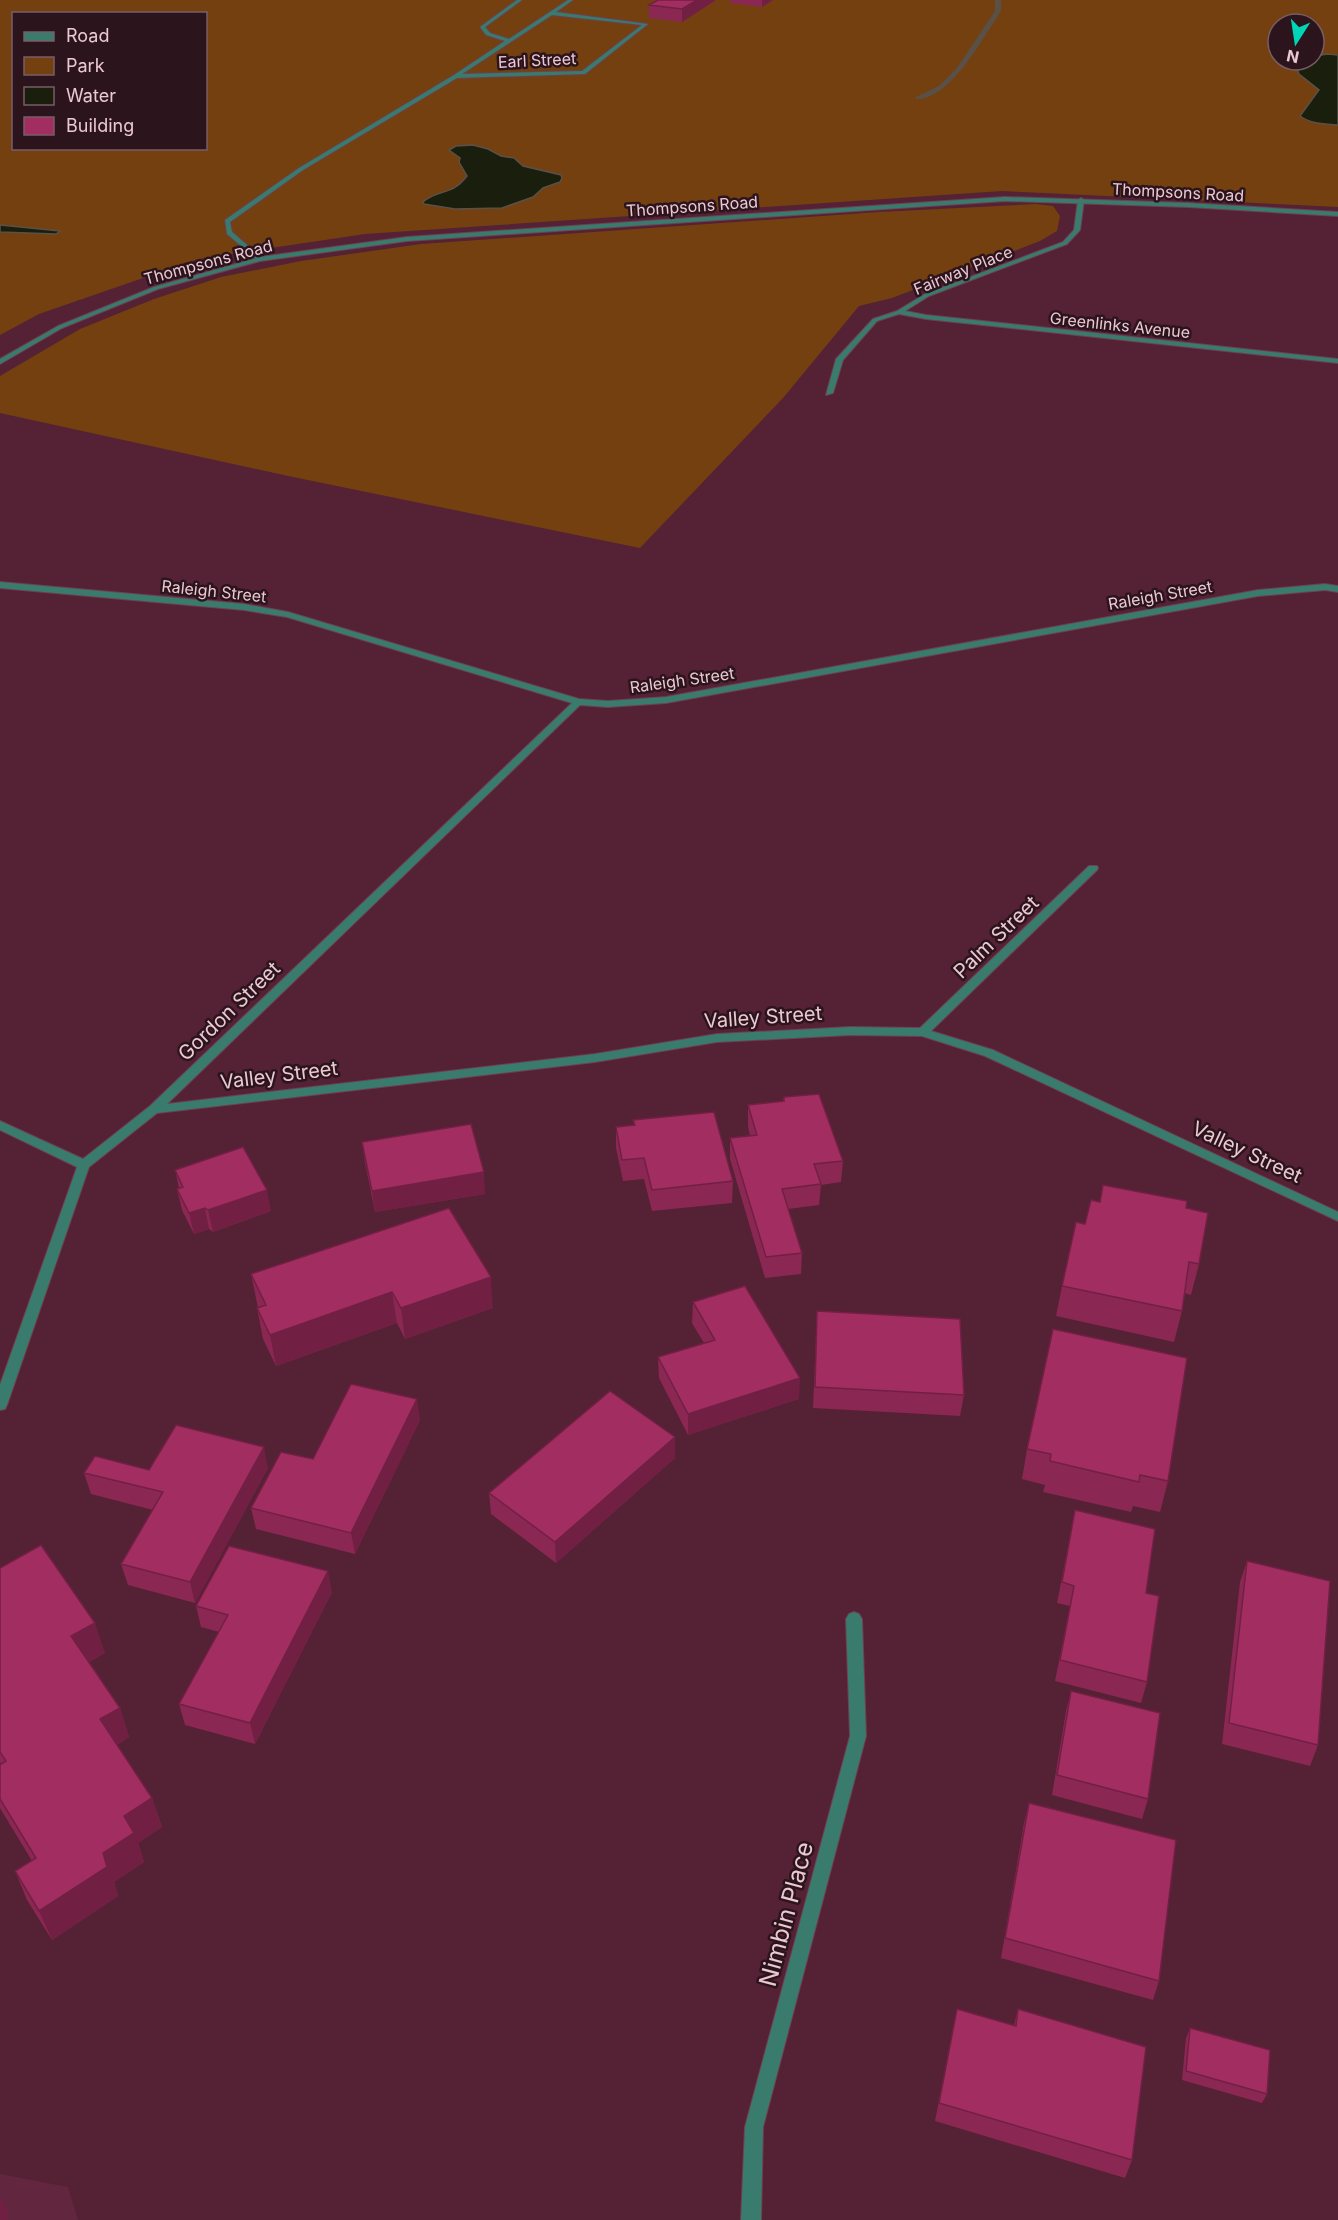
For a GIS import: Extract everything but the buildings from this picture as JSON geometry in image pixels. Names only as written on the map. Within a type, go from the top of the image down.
[{"type":"street","points":[[510,41],[488,34],[482,27],[520,0]]},
{"type":"street","points":[[551,13],[571,0]]},
{"type":"street","name":"Earl Street","points":[[260,259],[230,232],[227,221],[301,169],[456,76],[551,13],[646,24],[583,73],[456,76]]},
{"type":"street","name":"Thompsons Road","points":[[0,362],[60,327],[156,288],[260,259],[407,240],[966,200],[1081,200],[1338,214]]},
{"type":"street","name":"Fairway Place","points":[[829,393],[840,359],[875,320],[899,312],[927,295],[1065,243],[1077,230],[1081,200]]},
{"type":"street","name":"Greenlinks Avenue","points":[[899,312],[937,319],[1338,361]]},
{"type":"street","name":"Raleigh Street","points":[[0,585],[244,607],[288,615],[578,702],[608,704],[666,700],[1258,592],[1326,587],[1338,589]]},
{"type":"street","name":"Gordon Street","points":[[84,1165],[154,1109],[578,702]]},
{"type":"street","name":"Palm Street","points":[[923,1032],[1093,868]]},
{"type":"street","name":"Valley Street","points":[[154,1109],[595,1058],[717,1038],[850,1031],[923,1032],[989,1053],[1338,1217]]},
{"type":"street","points":[[0,1125],[84,1165],[0,1405]]},
{"type":"street","name":"Nimbin Place","points":[[751,2220],[754,2127],[858,1736],[854,1620]]},
{"type":"shaded area","points":[[0,2174],[68,2187],[78,2220],[0,2220]]},
{"type":"green space","points":[[0,0],[1338,0],[1338,207],[1002,191],[365,234],[198,259],[39,314],[0,335]]},
{"type":"green space","points":[[1036,204],[1053,206],[1060,216],[1057,231],[1040,241],[892,298],[859,306],[783,398],[640,548],[293,477],[0,413],[0,376],[80,329],[154,299],[221,277],[301,261],[421,244],[879,212]]},
{"type":"water","points":[[1326,54],[1338,55],[1338,125],[1313,122],[1300,116],[1319,90],[1298,72],[1326,72]]},
{"type":"water","points":[[473,145],[501,156],[514,158],[523,166],[561,175],[562,178],[560,182],[543,188],[533,197],[502,208],[455,209],[424,204],[423,202],[434,195],[455,187],[467,176],[459,162],[460,158],[449,150],[456,146]]},
{"type":"water","points":[[0,225],[60,231],[56,234],[0,232]]},
{"type":"waterway","points":[[918,98],[941,87],[959,69],[998,11],[998,0]]}]
